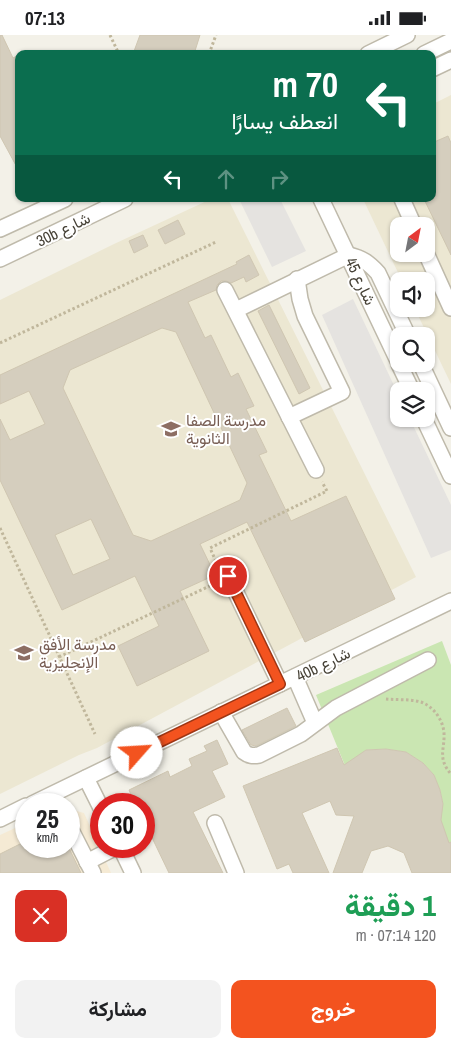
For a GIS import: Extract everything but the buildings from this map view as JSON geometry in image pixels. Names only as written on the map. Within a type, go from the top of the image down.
[{"type":"street","points":[[376,50],[407,35]]},
{"type":"street","points":[[432,50],[451,41]]},
{"type":"street","points":[[436,67],[451,60]]},
{"type":"street","name":"30b شارع","points":[[0,229],[58,202]]},
{"type":"street","name":"30b شارع","points":[[0,259],[119,202]]},
{"type":"street","name":"شارع 45","points":[[322,202],[390,344]]},
{"type":"street","points":[[403,202],[410,217]]},
{"type":"street","points":[[236,310],[349,255],[360,258],[370,264],[378,273],[404,327]]},
{"type":"street","points":[[431,263],[451,308]]},
{"type":"street","points":[[289,417],[342,392],[304,316],[297,279]]},
{"type":"street","points":[[225,290],[316,470]]},
{"type":"street","points":[[424,372],[451,428]]},
{"type":"street","points":[[428,427],[451,476]]},
{"type":"street","points":[[222,577],[280,684]]},
{"type":"street","name":"40b شارع","points":[[55,793],[451,601]]},
{"type":"street","points":[[221,712],[244,752],[254,756],[301,733],[336,708],[428,661]]},
{"type":"street","points":[[295,677],[315,723]]},
{"type":"street","points":[[86,778],[94,793]]},
{"type":"street","points":[[0,819],[15,812]]},
{"type":"street","points":[[215,823],[236,873]]},
{"type":"street","points":[[80,848],[90,868],[103,858]]},
{"type":"street","points":[[125,858],[133,873]]},
{"type":"path","points":[[110,35],[117,50]]},
{"type":"path","points":[[210,50],[216,35]]},
{"type":"path","points":[[0,343],[216,242]]},
{"type":"path","points":[[59,657],[222,577],[210,548],[326,491],[316,470]]},
{"type":"path","points":[[0,528],[95,734]]},
{"type":"path","points":[[362,695],[396,700],[414,700],[431,708],[438,715],[442,724],[444,733],[443,757],[445,765],[451,774]]},
{"type":"shaded area","points":[[451,95],[451,384],[435,351],[435,327],[424,327],[419,317],[435,317],[435,272],[398,272],[393,263],[435,263],[435,217],[390,217],[390,256],[364,202],[436,202],[436,102]]},
{"type":"shaded area","name":"مدرسة الصفا الثانوية","points":[[205,202],[229,202],[416,577],[97,748],[0,794],[0,300]]},
{"type":"shaded area","points":[[240,202],[282,202],[306,251],[272,267]]},
{"type":"shaded area","points":[[353,299],[392,382],[390,382],[390,427],[414,427],[451,505],[451,550],[431,558],[322,315]]},
{"type":"shaded area","points":[[80,812],[84,813],[90,826],[90,858],[104,858],[111,873],[0,873],[0,835],[15,828],[15,858],[80,858]]},
{"type":"green space","points":[[442,641],[451,665],[451,842],[449,843],[422,830],[443,804],[434,775],[423,763],[406,752],[386,749],[366,750],[346,768],[316,695]]},
{"type":"place","name":"مدرسة الصفا الثانوية","points":[[171,429]]},
{"type":"place","name":"مدرسة الأفق الإنجليزية","points":[[24,653]]},
{"type":"route","points":[[137,753],[280,684],[228,576]]}]
